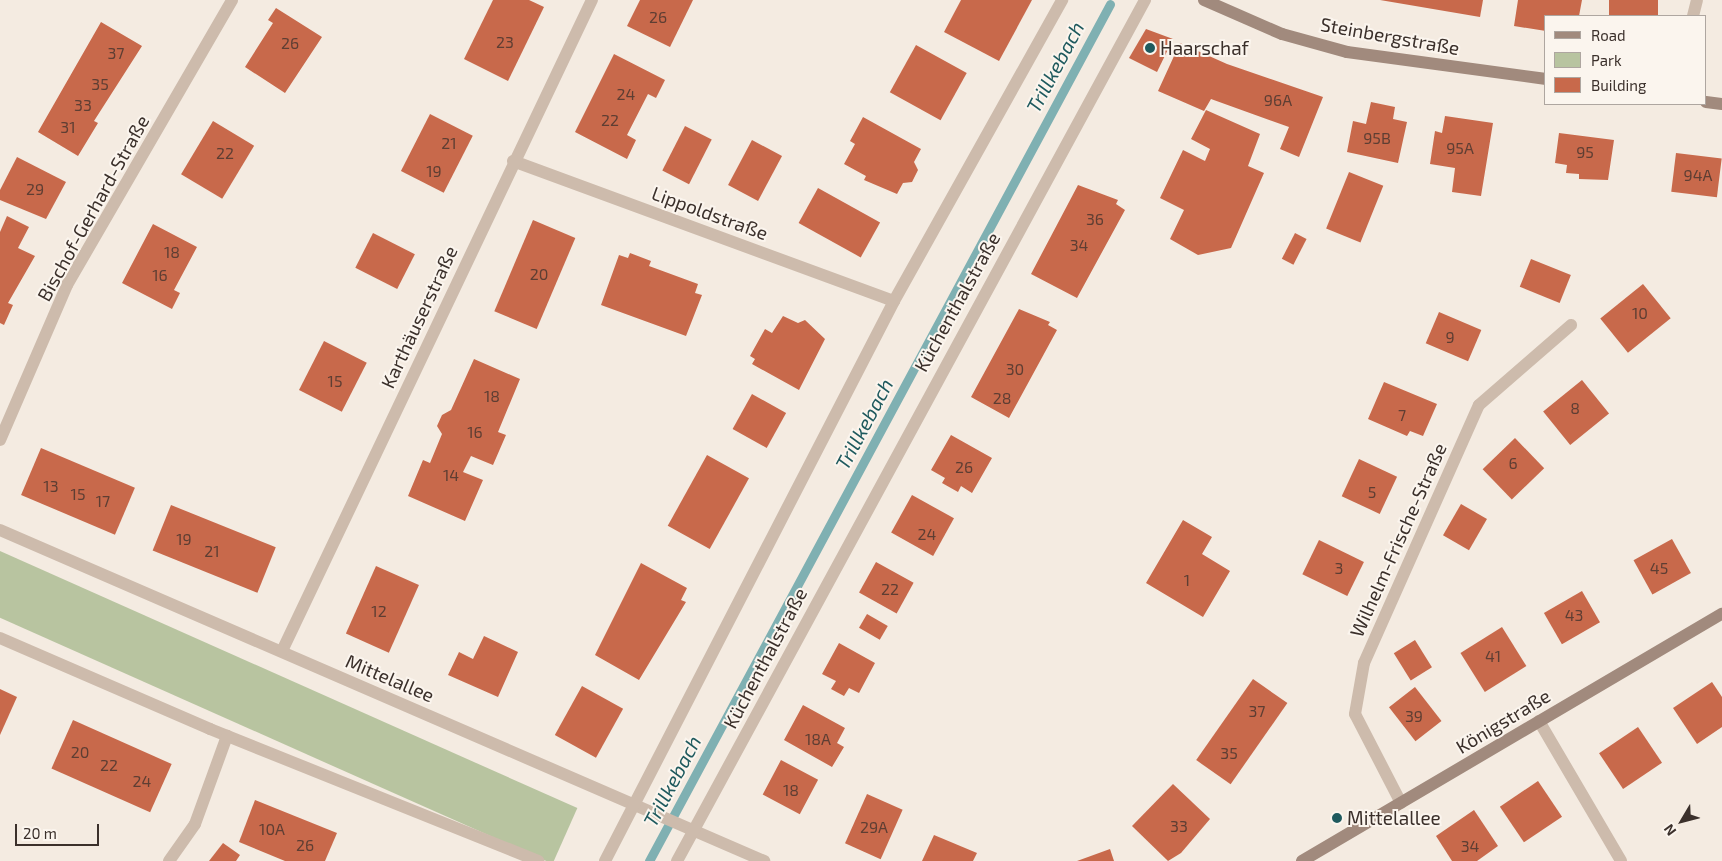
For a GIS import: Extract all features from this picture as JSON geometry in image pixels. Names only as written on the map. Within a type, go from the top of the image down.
[{"type":"street","name":"Bischof-Gerhard-Straße","points":[[0,440],[67,285],[232,0]]},
{"type":"street","name":"Karthäuserstraße","points":[[282,651],[513,161],[592,0]]},
{"type":"street","points":[[605,861],[633,803],[894,301],[1062,0]]},
{"type":"street","name":"Küchenthalstraße","points":[[677,861],[1145,0]]},
{"type":"street","name":"Steinbergstraße","points":[[1204,0],[1282,34],[1347,52],[1544,79]]},
{"type":"street","points":[[1693,15],[1697,0]]},
{"type":"street","points":[[1707,102],[1722,104]]},
{"type":"street","name":"Lippoldstraße","points":[[513,161],[894,301]]},
{"type":"street","name":"Wilhelm-Frische-Straße","points":[[1401,803],[1355,714],[1364,663],[1479,405],[1571,325]]},
{"type":"street","name":"Mittelallee","points":[[0,530],[633,803],[693,832],[764,861]]},
{"type":"street","name":"Königstraße","points":[[1302,861],[1722,614]]},
{"type":"street","points":[[0,638],[227,736],[538,861]]},
{"type":"street","points":[[1539,722],[1621,861]]},
{"type":"street","points":[[169,861],[195,824],[227,736]]},
{"type":"green space","points":[[0,551],[577,808],[554,861],[546,861],[0,618]]},
{"type":"building","points":[[493,0],[529,0],[544,7],[508,81],[464,59]]},
{"type":"building","points":[[640,0],[693,0],[670,47],[627,26]]},
{"type":"building","points":[[961,0],[1032,0],[999,61],[944,32]]},
{"type":"building","points":[[1380,0],[1483,0],[1480,17]]},
{"type":"building","points":[[1518,0],[1582,0],[1579,15],[1544,15],[1544,31],[1514,26]]},
{"type":"building","points":[[1609,0],[1658,0],[1658,15],[1609,15]]},
{"type":"building","points":[[276,8],[322,37],[285,93],[245,67],[273,23],[268,20]]},
{"type":"building","points":[[101,22],[142,46],[94,121],[98,123],[78,156],[38,132]]},
{"type":"building","points":[[1146,29],[1173,39],[1157,72],[1129,58]]},
{"type":"building","points":[[1180,43],[1227,64],[1323,97],[1299,157],[1280,149],[1289,127],[1211,99],[1204,111],[1158,91]]},
{"type":"building","points":[[916,45],[967,73],[941,120],[890,92]]},
{"type":"building","points":[[614,54],[665,80],[656,98],[648,94],[627,135],[636,140],[627,159],[575,132]]},
{"type":"building","points":[[1371,102],[1395,107],[1393,119],[1407,122],[1398,163],[1347,152],[1353,121],[1366,124]]},
{"type":"building","points":[[1206,110],[1260,134],[1248,166],[1264,173],[1231,248],[1198,255],[1170,239],[1184,210],[1160,198],[1183,150],[1205,161],[1210,149],[1191,139]]},
{"type":"building","points":[[430,114],[473,136],[444,193],[401,171]]},
{"type":"building","points":[[1445,116],[1493,123],[1481,196],[1452,192],[1455,168],[1430,164],[1435,131],[1442,133]]},
{"type":"building","points":[[863,117],[921,149],[914,162],[918,170],[912,182],[903,183],[897,194],[864,180],[866,176],[844,164],[855,144],[850,141]]},
{"type":"building","points":[[213,121],[254,146],[222,199],[181,174]]},
{"type":"building","points":[[685,126],[712,140],[689,184],[662,171]]},
{"type":"building","points":[[1559,133],[1614,140],[1608,180],[1579,179],[1579,174],[1566,173],[1567,165],[1555,163]]},
{"type":"building","points":[[752,140],[782,156],[758,201],[728,185]]},
{"type":"building","points":[[1676,153],[1722,159],[1717,197],[1671,192]]},
{"type":"building","points":[[17,157],[66,182],[46,219],[0,200],[0,190]]},
{"type":"building","points":[[1349,172],[1383,186],[1360,242],[1326,229]]},
{"type":"building","points":[[1078,185],[1118,200],[1116,204],[1125,210],[1077,298],[1031,274]]},
{"type":"building","points":[[818,188],[880,222],[861,257],[799,223]]},
{"type":"building","points":[[7,216],[29,227],[18,248],[35,256],[8,303],[13,305],[4,325],[0,323],[0,232]]},
{"type":"building","points":[[533,220],[575,238],[537,329],[494,311]]},
{"type":"building","points":[[153,224],[197,247],[174,290],[180,293],[172,309],[122,283]]},
{"type":"building","points":[[373,233],[415,254],[397,289],[355,268]]},
{"type":"building","points":[[1295,233],[1307,239],[1293,265],[1282,259]]},
{"type":"building","points":[[630,253],[651,261],[649,266],[698,284],[695,293],[702,295],[686,336],[601,305],[619,255],[628,258]]},
{"type":"building","points":[[1531,259],[1571,275],[1560,303],[1520,287]]},
{"type":"building","points":[[1643,284],[1671,318],[1628,353],[1600,319]]},
{"type":"building","points":[[1019,309],[1050,322],[1048,325],[1057,330],[1009,418],[971,397]]},
{"type":"building","points":[[1439,312],[1481,330],[1468,361],[1426,343]]},
{"type":"building","points":[[783,316],[798,323],[805,320],[825,339],[799,390],[752,364],[755,359],[750,356],[765,329],[772,333]]},
{"type":"building","points":[[324,341],[367,363],[342,412],[299,390]]},
{"type":"building","points":[[474,359],[520,379],[498,432],[506,435],[493,465],[471,456],[463,472],[483,480],[465,521],[408,496],[423,460],[430,463],[442,434],[437,426],[442,415],[451,410]]},
{"type":"building","points":[[1582,380],[1609,413],[1570,445],[1543,411]]},
{"type":"building","points":[[1384,382],[1437,404],[1423,436],[1410,431],[1407,436],[1368,419]]},
{"type":"building","points":[[752,394],[786,413],[767,448],[733,429]]},
{"type":"building","points":[[951,435],[992,458],[972,493],[961,486],[958,492],[942,483],[945,478],[931,470]]},
{"type":"building","points":[[1515,438],[1544,468],[1512,499],[1483,469]]},
{"type":"building","points":[[41,448],[135,488],[115,535],[21,495]]},
{"type":"building","points":[[707,455],[749,478],[710,549],[668,526]]},
{"type":"building","points":[[1359,459],[1397,477],[1380,514],[1342,496]]},
{"type":"building","points":[[912,495],[954,518],[933,556],[891,533]]},
{"type":"building","points":[[1461,504],[1487,519],[1469,550],[1443,535]]},
{"type":"building","points":[[171,505],[276,547],[257,593],[153,550]]},
{"type":"building","points":[[1183,520],[1212,537],[1202,554],[1230,571],[1203,617],[1146,583]]},
{"type":"building","points":[[1672,539],[1691,573],[1652,594],[1634,560]]},
{"type":"building","points":[[1319,540],[1364,562],[1347,596],[1302,574]]},
{"type":"building","points":[[876,562],[914,583],[897,613],[859,593]]},
{"type":"building","points":[[641,563],[687,588],[681,600],[686,602],[639,680],[595,655]]},
{"type":"building","points":[[376,566],[419,585],[389,653],[346,634]]},
{"type":"building","points":[[1582,591],[1600,622],[1562,644],[1544,613]]},
{"type":"building","points":[[867,614],[888,626],[880,640],[859,628]]},
{"type":"building","points":[[1502,627],[1526,666],[1485,692],[1460,653]]},
{"type":"building","points":[[484,636],[518,652],[498,697],[448,675],[459,652],[473,659]]},
{"type":"building","points":[[1415,640],[1432,667],[1411,680],[1394,653]]},
{"type":"building","points":[[839,643],[875,663],[859,693],[849,688],[844,696],[831,689],[836,681],[822,674]]},
{"type":"building","points":[[1253,679],[1287,703],[1231,784],[1196,760]]},
{"type":"building","points":[[1712,682],[1722,697],[1722,727],[1697,744],[1673,708]]},
{"type":"building","points":[[582,686],[623,709],[596,758],[555,735]]},
{"type":"building","points":[[1415,687],[1441,721],[1415,741],[1389,707]]},
{"type":"building","points":[[0,689],[17,697],[0,735]]},
{"type":"building","points":[[803,705],[845,728],[837,743],[844,747],[832,767],[784,740]]},
{"type":"building","points":[[73,720],[172,764],[150,812],[51,768]]},
{"type":"building","points":[[1638,727],[1662,763],[1623,789],[1599,753]]},
{"type":"building","points":[[781,760],[818,780],[800,814],[763,794]]},
{"type":"building","points":[[1538,781],[1562,817],[1524,842],[1500,807]]},
{"type":"building","points":[[1173,784],[1210,819],[1181,853],[1168,861],[1132,826]]},
{"type":"building","points":[[867,794],[903,810],[881,859],[845,843]]},
{"type":"building","points":[[255,800],[337,833],[325,861],[285,861],[239,842]]},
{"type":"building","points":[[1474,810],[1498,846],[1477,861],[1452,861],[1436,836]]},
{"type":"building","points":[[934,835],[977,853],[973,861],[922,861]]},
{"type":"building","points":[[223,843],[240,855],[236,861],[209,861]]},
{"type":"building","points":[[1110,849],[1114,861],[1077,861]]},
{"type":"waterway","name":"Trillkebach","points":[[649,861],[1110,4]]},
{"type":"place","name":"Haarschaf","points":[[1150,48]]},
{"type":"place","name":"Mittelallee","points":[[1337,818]]}]
